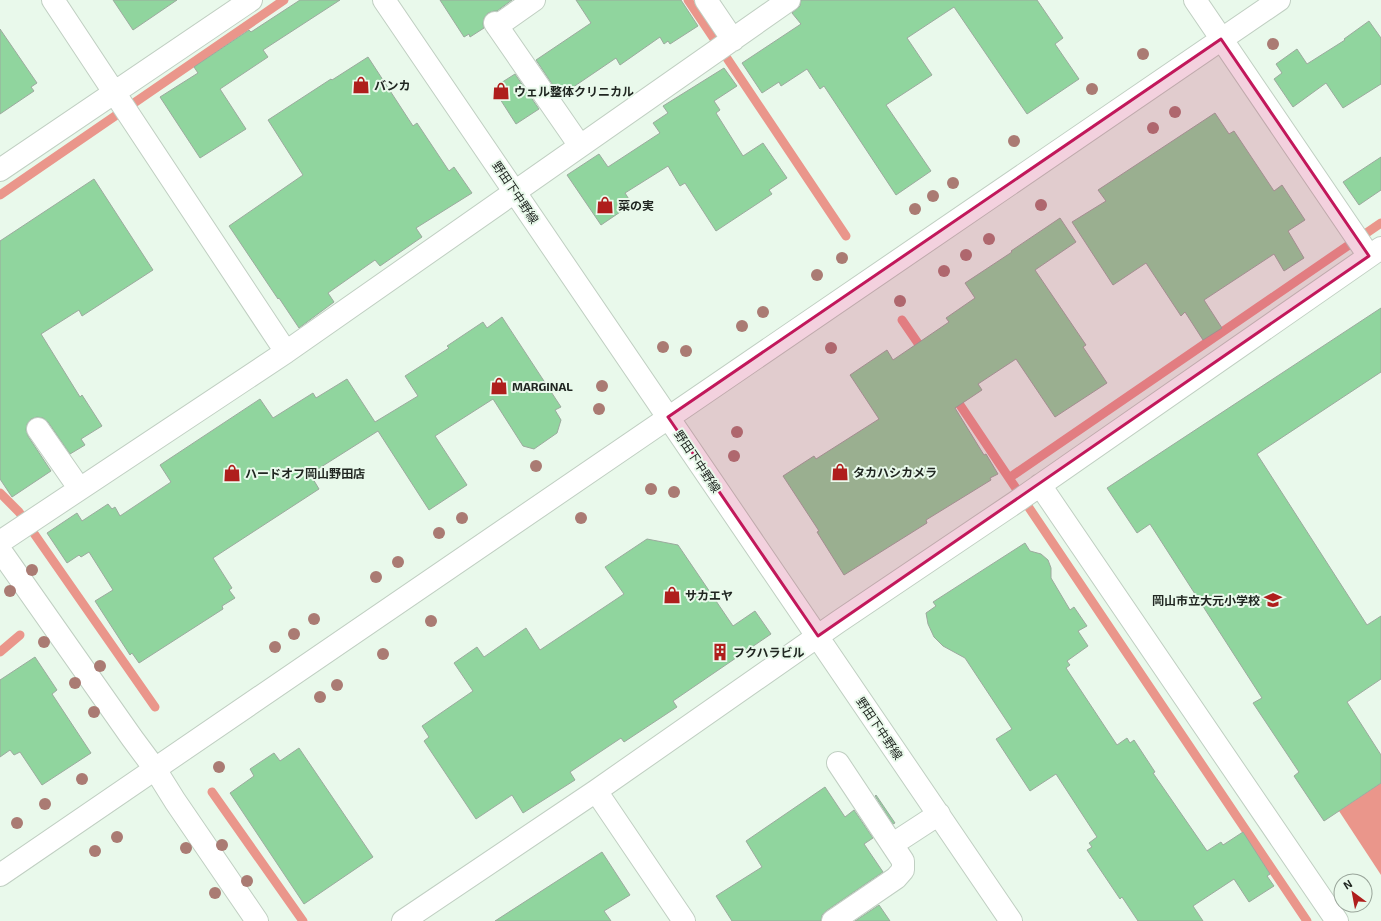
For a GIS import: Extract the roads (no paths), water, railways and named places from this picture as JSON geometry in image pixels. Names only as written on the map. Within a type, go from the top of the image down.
[{"type":"street","points":[[53,0],[121,105],[286,352]]},
{"type":"street","points":[[0,170],[121,105],[251,0]]},
{"type":"street","name":"野田下中野線","points":[[384,0],[1011,921]]},
{"type":"street","points":[[534,0],[496,24],[580,146]]},
{"type":"street","points":[[706,0],[724,46]]},
{"type":"street","points":[[0,542],[79,488],[286,352],[789,0]]},
{"type":"street","points":[[403,921],[596,791],[818,636],[1028,493],[1366,245],[1195,0]]},
{"type":"street","points":[[0,875],[1279,0]]},
{"type":"street","points":[[38,429],[79,488]]},
{"type":"street","points":[[1028,493],[1337,921]]},
{"type":"street","points":[[0,550],[155,769],[175,801],[257,921]]},
{"type":"street","points":[[833,921],[896,878],[902,870],[903,861],[838,763]]},
{"type":"street","points":[[596,791],[684,921]]},
{"type":"street","points":[[893,844],[939,814]]},
{"type":"waterway","points":[[0,195],[284,0]]},
{"type":"waterway","points":[[688,0],[846,236]]},
{"type":"waterway","points":[[1307,921],[1009,478],[1381,223]]},
{"type":"waterway","points":[[902,320],[924,352]]},
{"type":"waterway","points":[[954,396],[1009,478]]},
{"type":"waterway","points":[[0,493],[19,512],[155,707]]},
{"type":"waterway","points":[[0,652],[20,635]]},
{"type":"waterway","points":[[212,792],[303,921]]},
{"type":"place","name":"バンカ","points":[[361,85]]},
{"type":"place","name":"ウェル整体クリニカル","points":[[501,91]]},
{"type":"place","name":"菜の実","points":[[605,205]]},
{"type":"place","name":"MARGINAL","points":[[499,386]]},
{"type":"place","name":"タカハシカメラ","points":[[840,472]]},
{"type":"place","name":"ハードオフ岡山野田店","points":[[232,473]]},
{"type":"place","name":"サカエヤ","points":[[672,595]]},
{"type":"place","name":"岡山市立大元小学校","points":[[1273,600]]},
{"type":"place","name":"フクハラビル","points":[[720,652]]}]
